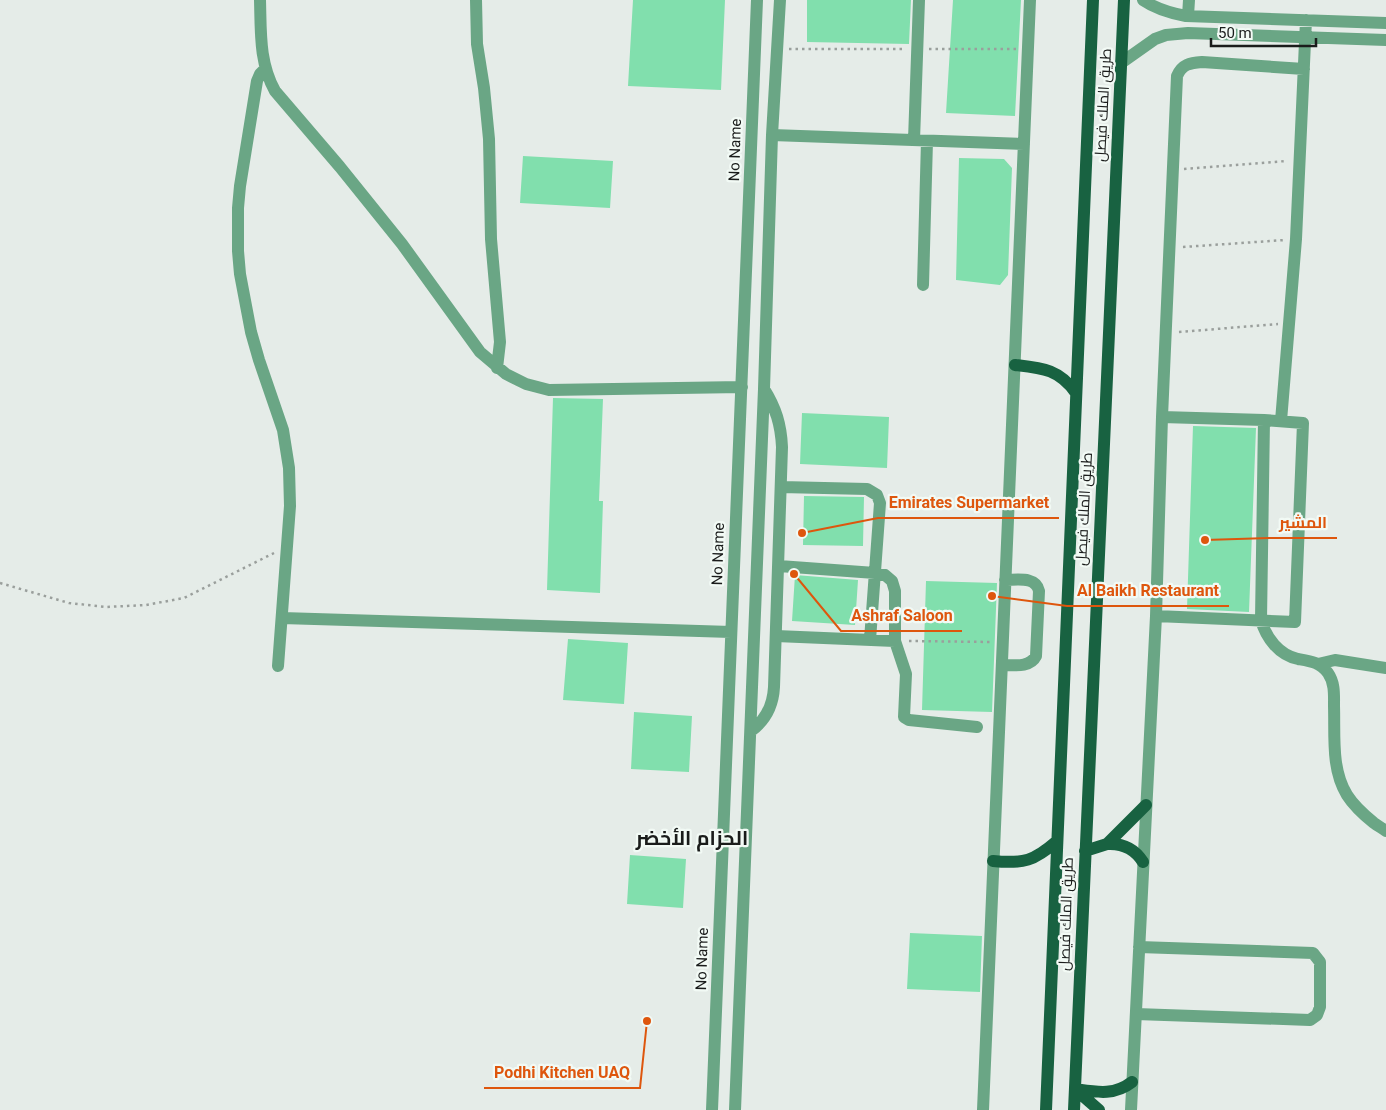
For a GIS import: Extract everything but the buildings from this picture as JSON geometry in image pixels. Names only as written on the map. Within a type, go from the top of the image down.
[{"type":"main road","name":"طريق الملك فيصل","points":[[1046,1110],[1093,0]]},
{"type":"main road","name":"طريق الملك فيصل","points":[[1074,1110],[1124,0]]},
{"type":"main road","points":[[1015,365],[1039,368],[1056,373],[1076,393]]},
{"type":"main road","points":[[1107,844],[1146,805]]},
{"type":"main road","points":[[993,861],[1011,863],[1027,861],[1042,854],[1057,841]]},
{"type":"main road","points":[[1085,851],[1114,843],[1128,847],[1143,862]]},
{"type":"main road","points":[[1075,1090],[1106,1093],[1120,1090],[1132,1082]]},
{"type":"main road","points":[[1075,1090],[1099,1110]]},
{"type":"street","points":[[260,0],[261,45],[265,69],[269,80],[282,101],[372,206],[402,244],[480,352],[496,368],[516,380],[548,390],[742,387]]},
{"type":"street","points":[[476,0],[477,44],[489,139],[491,239],[500,342],[496,368]]},
{"type":"street","name":"No Name","points":[[712,1110],[757,0]]},
{"type":"street","points":[[735,1110],[764,389],[772,135],[780,0]]},
{"type":"street","points":[[919,0],[922,285]]},
{"type":"street","points":[[983,1110],[1030,0]]},
{"type":"street","points":[[1143,0],[1154,8],[1188,16],[1386,23]]},
{"type":"street","points":[[1188,16],[1189,0]]},
{"type":"street","points":[[1281,421],[1296,239],[1306,20]]},
{"type":"street","points":[[1121,63],[1155,39],[1166,35],[1188,33],[1386,40]]},
{"type":"street","points":[[1131,1110],[1156,616],[1162,417],[1177,76],[1180,70],[1189,63],[1202,62],[1304,69]]},
{"type":"street","points":[[265,69],[258,77],[240,186],[238,251],[251,332],[279,416],[287,449],[290,487],[278,666]]},
{"type":"street","points":[[772,135],[1024,144]]},
{"type":"street","points":[[751,731],[764,719],[772,704],[779,566],[782,432],[778,416],[764,389]]},
{"type":"street","points":[[1156,616],[1295,622],[1303,423],[1162,417]]},
{"type":"street","points":[[1264,420],[1261,620],[1270,640],[1283,652],[1298,659],[1312,661],[1329,674],[1334,688],[1336,770],[1341,783],[1355,806],[1386,831]]},
{"type":"street","points":[[781,487],[863,489],[874,492],[880,503],[870,640]]},
{"type":"street","points":[[779,566],[884,575],[892,582],[895,590],[895,641],[906,674],[905,718],[977,727]]},
{"type":"street","points":[[1002,665],[1028,664],[1036,656],[1039,591],[1032,581],[1005,580]]},
{"type":"street","points":[[282,618],[731,632]]},
{"type":"street","points":[[776,636],[895,641]]},
{"type":"street","points":[[1318,664],[1335,660],[1386,668]]},
{"type":"street","points":[[1136,1014],[1310,1020],[1317,1015],[1320,1008],[1320,962],[1313,953],[1139,947]]},
{"type":"path","points":[[1173,170],[1300,160]]},
{"type":"path","points":[[1170,248],[1296,239]]},
{"type":"path","points":[[1166,333],[1289,323]]},
{"type":"path","points":[[0,583],[69,603],[106,607],[146,605],[184,598],[287,546]]},
{"type":"path","points":[[895,641],[1003,643]]},
{"type":"place","name":"Emirates Supermarket","points":[[802,533]]},
{"type":"place","name":"المشير","points":[[1205,540]]},
{"type":"place","name":"Ashraf Saloon","points":[[794,574]]},
{"type":"place","name":"Al Baikh Restaurant","points":[[992,596]]},
{"type":"place","name":"Podhi Kitchen UAQ","points":[[647,1021]]},
{"type":"district","name":"الحزام الأخضر","points":[[692,838]]}]
